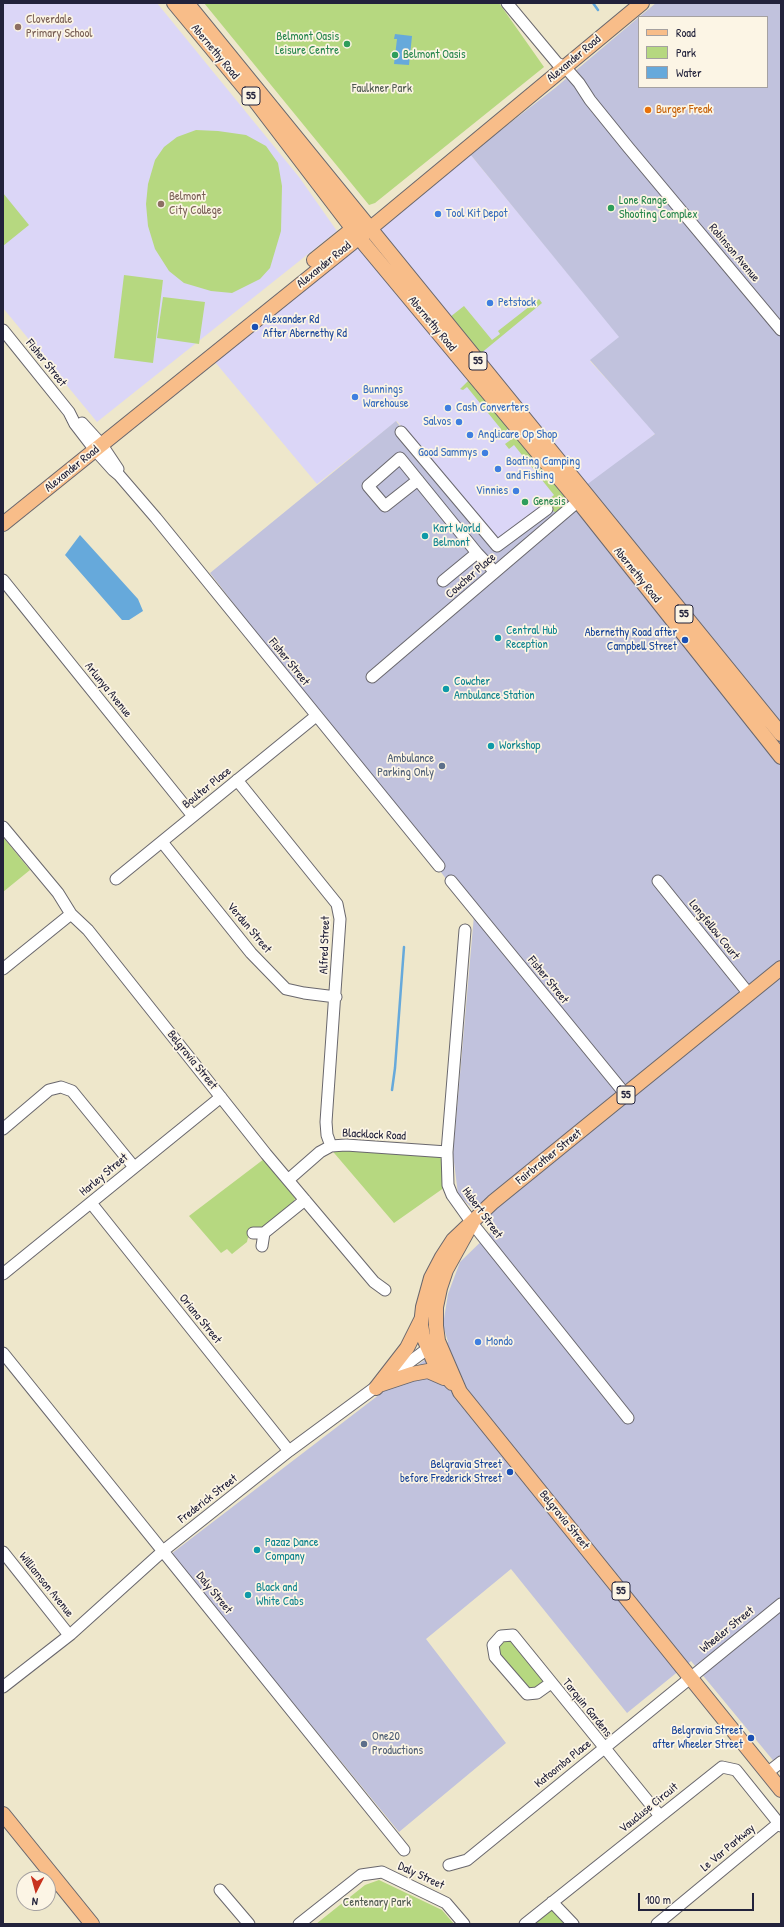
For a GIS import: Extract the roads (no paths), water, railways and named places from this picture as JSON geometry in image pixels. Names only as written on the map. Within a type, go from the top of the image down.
[{"type":"main road","name":"Abernethy Road","points":[[174,3],[583,498],[781,734]]},
{"type":"main road","name":"Abernethy Road","points":[[188,3],[361,228]]},
{"type":"main road","name":"Alexander Road","points":[[560,67],[631,3]]},
{"type":"main road","name":"Alexander Road","points":[[3,524],[96,445],[361,228],[560,67],[642,3]]},
{"type":"main road","name":"Alexander Road","points":[[3,516],[96,445]]},
{"type":"main road","name":"Abernethy Road","points":[[583,498],[781,757]]},
{"type":"main road","name":"Fairbrother Street","points":[[460,1392],[435,1364],[433,1345],[423,1336],[422,1318],[426,1290],[442,1257],[453,1240],[493,1202],[781,968]]},
{"type":"main road","name":"Belgravia Street","points":[[472,1223],[452,1258],[440,1288],[436,1307],[436,1326],[433,1345],[460,1392],[781,1790]]},
{"type":"main road","points":[[378,1386],[407,1348],[422,1318]]},
{"type":"main road","points":[[378,1386],[412,1374],[428,1371],[448,1379]]},
{"type":"main road","points":[[3,1814],[92,1924]]},
{"type":"street","name":"Robinson Avenue","points":[[507,3],[560,67],[590,100],[781,330]]},
{"type":"street","name":"Fisher Street","points":[[3,330],[69,412],[75,424],[118,466],[119,475],[156,518],[439,866]]},
{"type":"street","points":[[401,432],[509,560]]},
{"type":"street","points":[[418,480],[385,506],[368,486],[400,458],[494,572]]},
{"type":"street","name":"Cowcher Place","points":[[372,677],[583,498]]},
{"type":"street","points":[[498,546],[547,509]]},
{"type":"street","points":[[443,581],[477,553]]},
{"type":"street","name":"Arlunya Avenue","points":[[3,580],[193,816]]},
{"type":"street","name":"Boulter Place","points":[[116,879],[316,716]]},
{"type":"street","name":"Alfred Street","points":[[237,780],[337,904],[340,919],[336,997],[326,1122],[327,1135],[331,1146]]},
{"type":"street","name":"Belgravia Street","points":[[3,827],[58,894],[71,914],[88,930],[288,1180],[374,1282],[385,1290]]},
{"type":"street","name":"Verdun Street","points":[[162,842],[252,953],[286,988],[304,993],[336,997]]},
{"type":"street","name":"Fisher Street","points":[[451,881],[626,1095]]},
{"type":"street","name":"Longfellow Court","points":[[658,881],[749,994]]},
{"type":"street","points":[[3,969],[71,914]]},
{"type":"street","name":"Hubert Street","points":[[465,930],[447,1152],[448,1184],[452,1195],[472,1223],[628,1418]]},
{"type":"street","points":[[3,1129],[49,1090],[61,1087],[72,1091],[134,1167]]},
{"type":"street","name":"Harley Street","points":[[3,1274],[221,1097]]},
{"type":"street","name":"Blacklock Road","points":[[288,1180],[320,1152],[331,1146],[346,1145],[447,1152]]},
{"type":"street","points":[[262,1246],[258,1233],[305,1200]]},
{"type":"street","name":"Oriana Street","points":[[91,1203],[289,1451]]},
{"type":"street","name":"Frederick Street","points":[[3,1687],[69,1635],[163,1551],[289,1451],[433,1345]]},
{"type":"street","name":"Daly Street","points":[[3,1353],[404,1850]]},
{"type":"street","name":"Williamson Avenue","points":[[3,1552],[69,1635]]},
{"type":"street","name":"Wheeler Street","points":[[690,1677],[781,1604]]},
{"type":"street","name":"Tarquin Gardens","points":[[551,1683],[537,1693],[527,1694],[495,1657],[493,1645],[501,1636],[513,1635],[604,1749],[660,1816]]},
{"type":"street","name":"Katoomba Place","points":[[449,1865],[467,1860],[690,1677]]},
{"type":"street","points":[[767,1773],[781,1762]]},
{"type":"street","name":"Vaucluse Circuit","points":[[525,1924],[722,1767],[736,1770],[780,1825]]},
{"type":"street","name":"Le Var Parkway","points":[[657,1924],[780,1825]]},
{"type":"street","name":"Daly Street","points":[[299,1924],[361,1875],[382,1872],[446,1903],[464,1924]]},
{"type":"street","points":[[220,1890],[249,1924]]},
{"type":"street","points":[[552,1902],[573,1924]]},
{"type":"water","points":[[395,34],[412,36],[409,65],[394,64],[397,39],[394,39]]},
{"type":"water","points":[[80,535],[138,599],[143,611],[129,620],[122,620],[65,555]]},
{"type":"waterway","points":[[593,3],[598,10]]},
{"type":"waterway","points":[[392,1090],[404,947]]},
{"type":"place","name":"Cloverdale Primary School","points":[[18,27]]},
{"type":"place","name":"Belmont Oasis Leisure Centre","points":[[347,44]]},
{"type":"place","name":"Belmont Oasis","points":[[395,55]]},
{"type":"place","name":"Burger Freak","points":[[648,110]]},
{"type":"place","name":"Belmont City College","points":[[161,204]]},
{"type":"place","name":"Lone Range Shooting Complex","points":[[611,208]]},
{"type":"place","name":"Tool Kit Depot","points":[[438,214]]},
{"type":"place","name":"Petstock","points":[[490,303]]},
{"type":"place","name":"Alexander Rd After Abernethy Rd","points":[[255,327]]},
{"type":"place","name":"Bunnings Warehouse","points":[[355,397]]},
{"type":"place","name":"Cash Converters","points":[[448,408]]},
{"type":"place","name":"Salvos","points":[[459,422]]},
{"type":"place","name":"Anglicare Op Shop","points":[[470,435]]},
{"type":"place","name":"Good Sammys","points":[[485,453]]},
{"type":"place","name":"Boating Camping and Fishing","points":[[498,469]]},
{"type":"place","name":"Vinnies","points":[[516,491]]},
{"type":"place","name":"Genesis","points":[[525,502]]},
{"type":"place","name":"Kart World Belmont","points":[[425,536]]},
{"type":"place","name":"Central Hub Reception","points":[[498,638]]},
{"type":"place","name":"Abernethy Road after Campbell Street","points":[[685,640]]},
{"type":"place","name":"Cowcher Ambulance Station","points":[[446,689]]},
{"type":"place","name":"Workshop","points":[[491,746]]},
{"type":"place","name":"Ambulance Parking Only","points":[[442,766]]},
{"type":"place","name":"Mondo","points":[[478,1342]]},
{"type":"place","name":"Belgravia Street before Frederick Street","points":[[510,1472]]},
{"type":"place","name":"Pazaz Dance Company","points":[[257,1550]]},
{"type":"place","name":"Black and White Cabs","points":[[248,1595]]},
{"type":"place","name":"Belgravia Street after Wheeler Street","points":[[751,1738]]},
{"type":"place","name":"One20 Productions","points":[[364,1744]]},
{"type":"park label","name":"Faulkner Park","points":[[382,89]]},
{"type":"park label","name":"Centenary Park","points":[[377,1903]]}]
